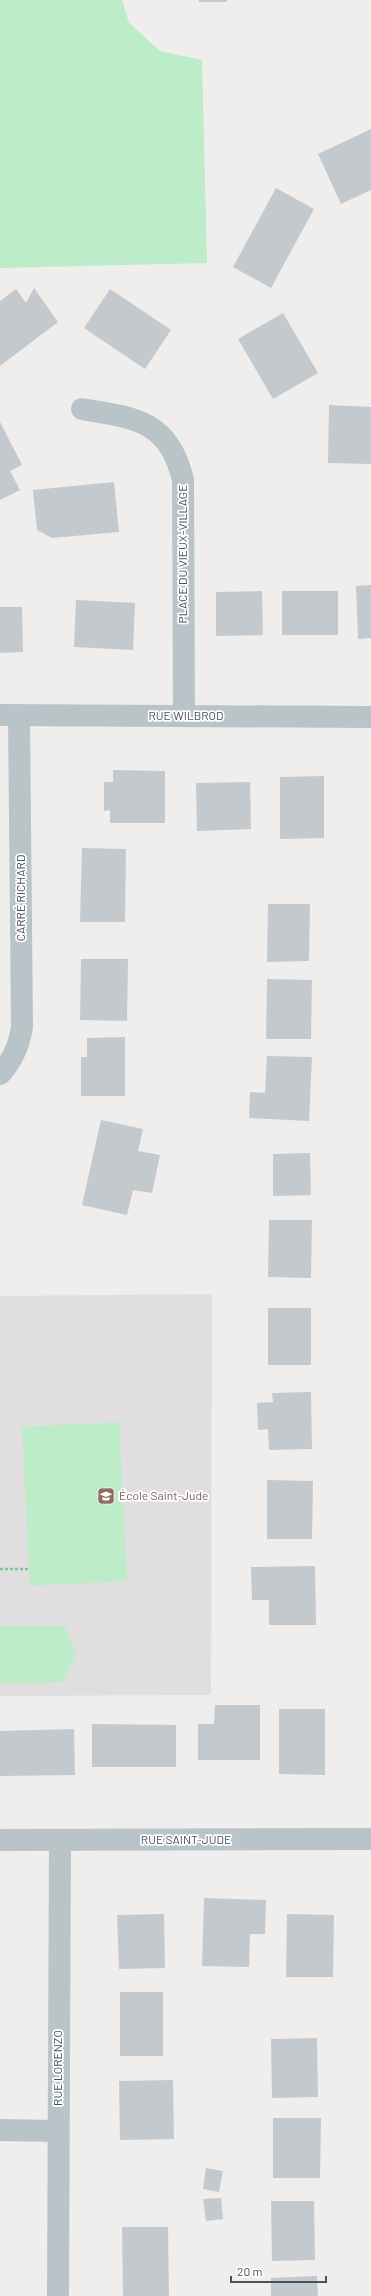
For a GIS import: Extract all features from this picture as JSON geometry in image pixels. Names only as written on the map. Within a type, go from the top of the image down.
[{"type":"street","name":"PLACE DU VIEUX-VILLAGE","points":[[82,409],[126,417],[154,427],[174,450],[179,463],[183,480],[184,716]]},
{"type":"street","name":"RUE WILBROD","points":[[10,716],[371,716]]},
{"type":"street","name":"CARRÉ RICHARD","points":[[0,1074],[11,1062],[19,1043],[22,1027],[10,716]]},
{"type":"street","name":"RUE SAINT-JUDE","points":[[0,1840],[371,1838]]},
{"type":"street","name":"RUE LORENZO","points":[[58,2296],[60,1840]]},
{"type":"street","points":[[0,2130],[58,2131]]},
{"type":"path","points":[[0,1570],[29,1569]]},
{"type":"shaded area","name":"École Saint-Jude","points":[[212,1294],[211,1695],[0,1696],[0,1296]]},
{"type":"green space","points":[[0,0],[122,0],[129,23],[160,51],[202,60],[207,263],[0,268]]},
{"type":"green space","points":[[119,1422],[127,1581],[30,1586],[22,1427]]},
{"type":"green space","points":[[0,1626],[65,1626],[76,1654],[63,1682],[0,1683]]},
{"type":"building","points":[[199,0],[227,0],[227,2],[199,2]]},
{"type":"building","points":[[371,129],[371,190],[341,204],[318,154]]},
{"type":"building","points":[[276,188],[314,209],[271,288],[233,267]]},
{"type":"building","points":[[34,288],[58,322],[0,366],[0,301],[16,289],[26,303]]},
{"type":"building","points":[[110,289],[171,330],[145,369],[84,328]]},
{"type":"building","points":[[283,313],[318,373],[273,399],[238,339]]},
{"type":"building","points":[[329,405],[371,407],[371,464],[328,463]]},
{"type":"building","points":[[0,422],[22,465],[10,471],[20,490],[0,500]]},
{"type":"building","points":[[114,482],[119,532],[52,538],[37,530],[33,490]]},
{"type":"building","points":[[371,585],[371,638],[358,639],[356,586]]},
{"type":"building","points":[[262,591],[263,635],[216,636],[216,592]]},
{"type":"building","points":[[282,591],[338,591],[338,635],[282,635]]},
{"type":"building","points":[[76,600],[135,603],[133,650],[74,647]]},
{"type":"building","points":[[0,607],[22,607],[23,652],[0,653]]},
{"type":"building","points":[[113,770],[165,771],[165,823],[110,823],[110,810],[104,811],[104,782],[113,782]]},
{"type":"building","points":[[324,776],[324,838],[280,839],[280,777]]},
{"type":"building","points":[[250,782],[251,829],[197,831],[196,783]]},
{"type":"building","points":[[82,848],[126,849],[125,922],[80,922]]},
{"type":"building","points":[[268,904],[310,904],[309,961],[267,962]]},
{"type":"building","points":[[81,959],[128,959],[127,1021],[80,1020]]},
{"type":"building","points":[[267,979],[312,980],[311,1039],[266,1039]]},
{"type":"building","points":[[125,1037],[125,1096],[81,1096],[81,1057],[87,1057],[87,1038]]},
{"type":"building","points":[[267,1056],[312,1057],[309,1121],[249,1118],[250,1092],[265,1093]]},
{"type":"building","points":[[101,1120],[143,1129],[138,1151],[160,1155],[152,1193],[133,1190],[127,1215],[82,1205]]},
{"type":"building","points":[[310,1153],[311,1195],[273,1196],[273,1154]]},
{"type":"building","points":[[269,1220],[312,1220],[311,1278],[268,1277]]},
{"type":"building","points":[[268,1308],[311,1308],[311,1365],[268,1365]]},
{"type":"building","points":[[311,1392],[312,1449],[269,1450],[268,1429],[258,1430],[257,1403],[273,1402],[272,1393]]},
{"type":"building","points":[[267,1480],[313,1481],[312,1539],[267,1539]]},
{"type":"building","points":[[315,1566],[316,1625],[269,1625],[269,1600],[252,1600],[251,1567]]},
{"type":"building","points":[[215,1705],[260,1705],[260,1760],[198,1760],[198,1724],[214,1724]]},
{"type":"building","points":[[279,1709],[325,1709],[325,1775],[279,1774]]},
{"type":"building","points":[[92,1724],[176,1725],[176,1767],[92,1767]]},
{"type":"building","points":[[74,1729],[75,1775],[0,1776],[0,1731]]},
{"type":"building","points":[[204,1898],[266,1900],[265,1934],[250,1934],[249,1967],[202,1966]]},
{"type":"building","points":[[164,1914],[165,1968],[119,1969],[117,1915]]},
{"type":"building","points":[[287,1914],[334,1915],[333,1977],[286,1977]]},
{"type":"building","points":[[120,1992],[163,1992],[163,2056],[120,2056]]},
{"type":"building","points":[[317,2038],[318,2097],[272,2098],[271,2039]]},
{"type":"building","points":[[173,2080],[174,2139],[120,2140],[119,2081]]},
{"type":"building","points":[[273,2118],[321,2118],[320,2178],[273,2178]]},
{"type":"building","points":[[206,2168],[223,2171],[219,2192],[203,2189]]},
{"type":"building","points":[[221,2198],[223,2219],[206,2221],[203,2199]]},
{"type":"building","points":[[271,2201],[314,2201],[315,2260],[272,2261]]},
{"type":"building","points":[[122,2227],[168,2227],[169,2296],[123,2296]]},
{"type":"building","points":[[317,2276],[318,2296],[271,2296],[271,2278]]},
{"type":"place","name":"École Saint-Jude","points":[[106,1496]]}]
